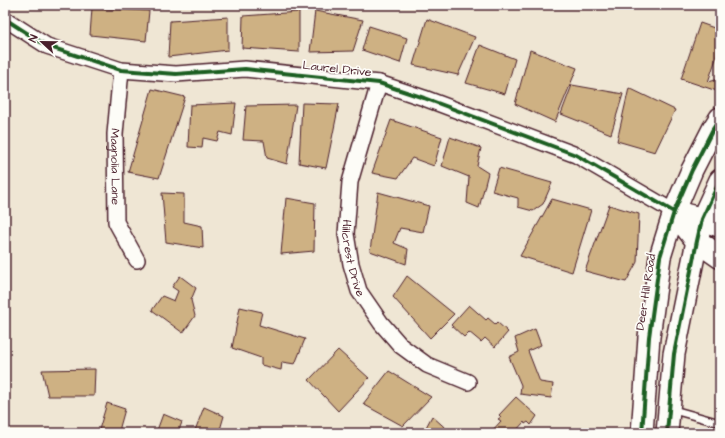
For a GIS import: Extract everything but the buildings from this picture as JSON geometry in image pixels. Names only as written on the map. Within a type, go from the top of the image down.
[{"type":"highway","points":[[674,212],[711,222]]},
{"type":"highway","points":[[674,212],[697,241],[720,257]]},
{"type":"street","name":"Laurel Drive","points":[[5,19],[47,46],[121,70],[176,74],[245,69],[379,83],[424,98],[576,155],[674,212]]},
{"type":"street","name":"Magnolia Lane","points":[[121,70],[115,134],[116,222],[137,260]]},
{"type":"street","name":"Hillcrest Drive","points":[[379,83],[350,182],[346,234],[351,264],[359,290],[381,323],[401,346],[427,365],[468,382]]},
{"type":"street","name":"Deer Hill Road","points":[[642,433],[648,337],[660,257],[674,212],[692,170],[720,118]]},
{"type":"street","points":[[668,433],[674,354],[697,241],[711,222],[720,180]]},
{"type":"lane","points":[[669,409],[720,424]]},
{"type":"cycle path","points":[[5,19],[47,46],[121,70],[176,74],[245,69],[379,83],[424,98],[576,155],[674,212]]},
{"type":"cycle path","points":[[642,433],[649,337],[660,257],[674,212],[692,170],[720,118]]},
{"type":"cycle path","points":[[667,433],[674,354],[697,241],[702,219],[720,180]]}]
